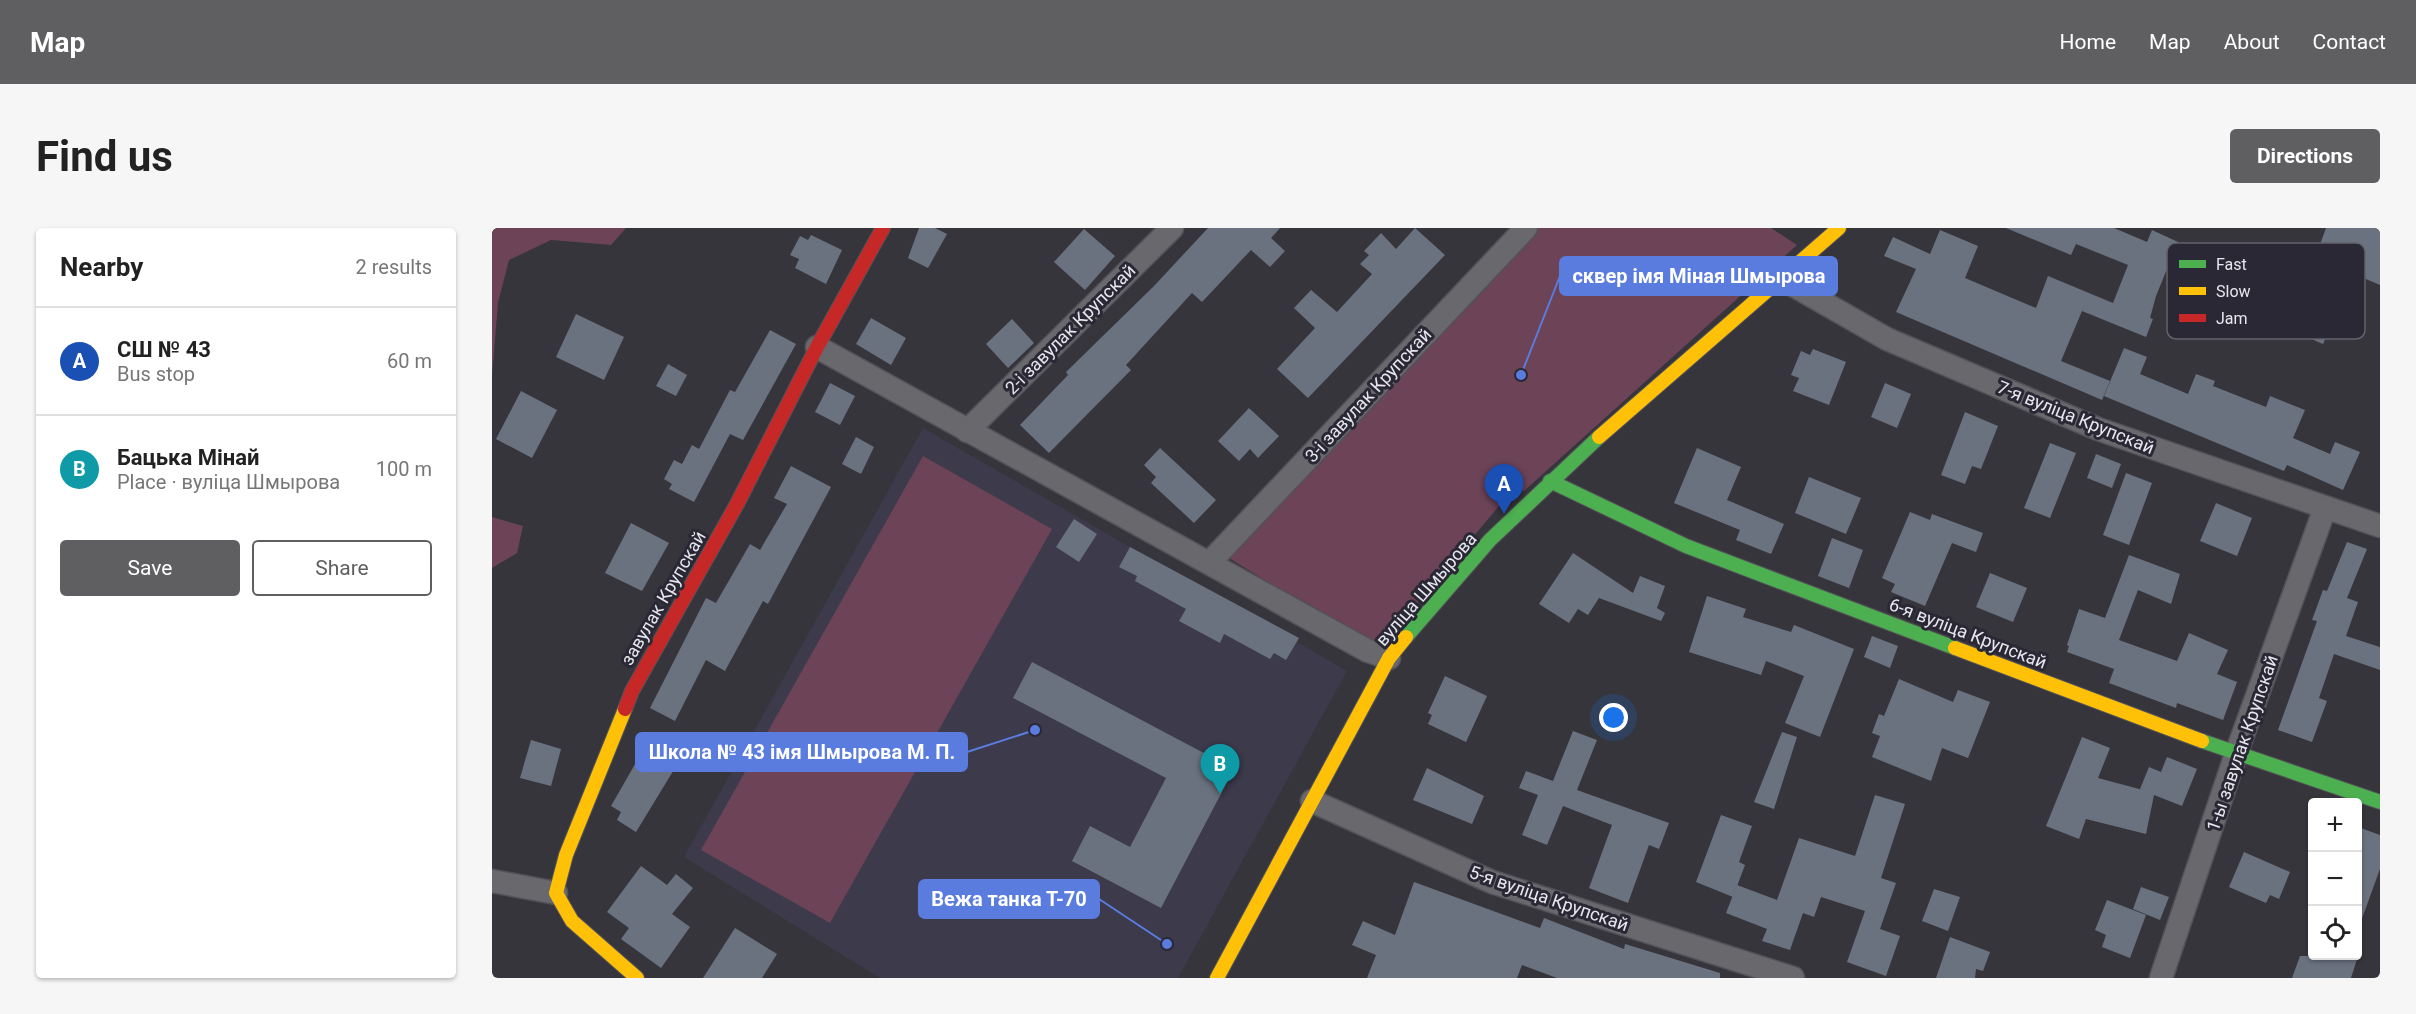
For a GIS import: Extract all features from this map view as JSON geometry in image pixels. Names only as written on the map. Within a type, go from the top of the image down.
[{"type":"street","name":"завулак Крупскай","points":[[556,893],[566,855],[632,691],[737,504],[817,347],[883,228]]},
{"type":"street","name":"2-і завулак Крупскай","points":[[967,431],[1172,228]]},
{"type":"street","name":"3-і завулак Крупскай","points":[[1210,562],[1526,228]]},
{"type":"street","name":"вуліца Шмырова","points":[[1217,978],[1389,658],[1435,601],[1550,481],[1784,280],[1826,231]]},
{"type":"street","name":"7-я вуліца Крупскай","points":[[1784,280],[1887,339],[2077,420],[2380,526]]},
{"type":"street","points":[[817,347],[1368,651],[1389,658]]},
{"type":"street","name":"6-я вуліца Крупскай","points":[[1550,481],[1686,546],[2236,754],[2380,802]]},
{"type":"street","name":"1-ы завулак Крупскай","points":[[2161,978],[2236,754],[2325,508]]},
{"type":"street","name":"5-я вуліца Крупскай","points":[[1312,801],[1492,882],[1793,978]]},
{"type":"street","points":[[492,881],[556,893],[572,921],[637,978]]},
{"type":"shaded area","points":[[492,228],[626,228],[611,245],[551,240],[509,260],[498,303],[492,376]]},
{"type":"shaded area","points":[[1534,228],[1771,228],[1797,245],[1524,491],[1519,488],[1499,506],[1378,650],[1224,555]]},
{"type":"shaded area","points":[[923,428],[1130,547],[1299,638],[1297,642],[1347,671],[1178,978],[880,978],[684,857]]},
{"type":"shaded area","points":[[923,456],[1052,529],[830,923],[701,850]]},
{"type":"shaded area","points":[[492,517],[523,526],[517,553],[492,568]]},
{"type":"building","points":[[919,228],[935,228],[947,234],[928,268],[908,258]]},
{"type":"building","points":[[1208,228],[1280,228],[1271,238],[1285,251],[1270,267],[1251,250],[1202,302],[1192,293],[1126,365],[1131,370],[1049,453],[1020,425],[1068,375],[1066,372],[1154,286]]},
{"type":"building","points":[[1415,228],[1445,255],[1308,398],[1277,369],[1315,328],[1294,308],[1311,290],[1337,312],[1372,274],[1360,264],[1369,255],[1364,251],[1381,233],[1396,249]]},
{"type":"building","points":[[2006,228],[2114,228],[2147,242],[2152,230],[2178,242],[2167,243],[2167,269],[2156,296],[2150,318],[2153,319],[2146,337],[2082,311],[2061,361],[2110,381],[2102,400],[1896,312],[1916,269],[1884,256],[1893,237],[1930,254],[1940,230],[1978,246],[1965,278],[2036,308],[2048,276],[2113,303],[2128,265],[2076,244],[2071,255]]},
{"type":"building","points":[[2326,228],[2380,228],[2380,285],[2365,279],[2365,243],[2321,243]]},
{"type":"building","points":[[1084,229],[1115,256],[1085,290],[1054,262]]},
{"type":"building","points":[[811,235],[842,250],[826,284],[795,268],[799,259],[790,255],[800,236],[808,240]]},
{"type":"building","points":[[576,314],[624,337],[604,380],[556,357]]},
{"type":"building","points":[[871,318],[906,338],[891,365],[856,344]]},
{"type":"building","points":[[1012,319],[1034,343],[1008,368],[986,344]]},
{"type":"building","points":[[770,330],[796,344],[743,440],[730,434],[694,502],[669,489],[672,484],[664,479],[674,460],[682,464],[692,445],[699,449],[730,390],[735,392]]},
{"type":"building","points":[[2312,339],[2325,339],[2323,344]]},
{"type":"building","points":[[2124,348],[2147,357],[2140,374],[2188,394],[2196,374],[2215,381],[2213,386],[2266,407],[2270,396],[2305,410],[2293,438],[2330,454],[2335,442],[2360,452],[2343,490],[2287,465],[2284,471],[2104,396]]},
{"type":"building","points":[[1813,349],[1846,362],[1829,405],[1793,391],[1799,378],[1791,375],[1801,351],[1810,355]]},
{"type":"building","points":[[668,364],[687,375],[676,396],[656,386]]},
{"type":"building","points":[[830,383],[855,396],[840,425],[815,412]]},
{"type":"building","points":[[1885,383],[1911,394],[1897,428],[1871,417]]},
{"type":"building","points":[[521,391],[557,410],[532,458],[496,439]]},
{"type":"building","points":[[1249,408],[1279,436],[1258,458],[1250,449],[1239,461],[1218,441]]},
{"type":"building","points":[[1965,412],[1998,426],[1981,469],[1972,466],[1965,484],[1941,475]]},
{"type":"building","points":[[856,437],[874,447],[861,474],[842,464]]},
{"type":"building","points":[[2050,443],[2076,453],[2050,518],[2024,508]]},
{"type":"building","points":[[1160,448],[1216,500],[1194,523],[1151,483],[1156,477],[1144,465]]},
{"type":"building","points":[[1697,448],[1741,467],[1727,500],[1784,524],[1771,554],[1736,540],[1740,530],[1674,503]]},
{"type":"building","points":[[2096,454],[2121,464],[2112,488],[2087,478]]},
{"type":"building","points":[[791,466],[831,487],[768,604],[763,601],[725,671],[706,660],[675,721],[650,708],[706,598],[716,603],[750,544],[760,550],[787,504],[774,498]]},
{"type":"building","points":[[2126,473],[2152,483],[2129,545],[2103,535]]},
{"type":"building","points":[[1809,477],[1861,498],[1846,534],[1795,513]]},
{"type":"building","points":[[2216,503],[2252,518],[2237,556],[2200,541]]},
{"type":"building","points":[[1910,512],[1930,520],[1932,514],[1983,533],[1976,552],[1952,543],[1925,606],[1891,592],[1895,584],[1882,578]]},
{"type":"building","points":[[1074,519],[1097,534],[1079,562],[1056,547]]},
{"type":"building","points":[[631,523],[669,543],[642,591],[605,573]]},
{"type":"building","points":[[1832,538],[1863,550],[1849,588],[1818,576]]},
{"type":"building","points":[[2347,542],[2367,549],[2347,598],[2358,602],[2346,636],[2380,647],[2380,670],[2334,654],[2319,698],[2327,701],[2312,742],[2278,730],[2317,621],[2312,620],[2323,590],[2327,591]]},
{"type":"building","points":[[1130,547],[1299,638],[1286,660],[1274,653],[1270,659],[1224,634],[1220,643],[1179,621],[1186,609],[1135,581],[1137,576],[1119,567]]},
{"type":"building","points":[[1573,553],[1633,593],[1640,576],[1665,586],[1657,608],[1665,613],[1661,621],[1599,598],[1588,615],[1578,609],[1569,623],[1539,604]]},
{"type":"building","points":[[2129,555],[2180,574],[2171,604],[2138,590],[2119,640],[2177,661],[2189,633],[2228,650],[2217,674],[2237,682],[2223,720],[2177,703],[2176,708],[2109,683],[2114,669],[2067,652],[2069,646],[2067,645],[2079,609],[2105,618]]},
{"type":"building","points":[[1990,573],[2027,588],[2013,622],[1976,607]]},
{"type":"building","points":[[1707,596],[1746,609],[1743,617],[1791,632],[1794,625],[1854,649],[1820,737],[1785,723],[1804,676],[1766,661],[1761,675],[1689,652]]},
{"type":"building","points":[[1872,636],[1898,646],[1890,668],[1864,657]]},
{"type":"building","points":[[1032,662],[1234,769],[1161,908],[1072,861],[1090,826],[1130,847],[1166,778],[1013,698]]},
{"type":"building","points":[[1445,676],[1487,696],[1466,742],[1428,724],[1432,715],[1428,713]]},
{"type":"building","points":[[1899,679],[1953,702],[1958,690],[1990,702],[1968,758],[1942,748],[1931,781],[1872,757],[1880,736],[1872,733],[1879,714],[1884,716]]},
{"type":"building","points":[[1573,731],[1597,740],[1577,790],[1669,823],[1659,849],[1649,845],[1628,903],[1589,888],[1612,825],[1563,806],[1547,845],[1522,835],[1538,795],[1519,788],[1526,771],[1553,781]]},
{"type":"building","points":[[1782,732],[1797,737],[1774,809],[1754,802]]},
{"type":"building","points":[[2082,737],[2110,748],[2098,778],[2143,790],[2140,789],[2149,767],[2161,772],[2167,757],[2197,769],[2182,806],[2154,795],[2146,834],[2086,819],[2079,839],[2046,826]]},
{"type":"building","points":[[531,740],[561,749],[551,786],[520,778]]},
{"type":"building","points":[[646,745],[678,763],[636,832],[617,820],[621,812],[611,806]]},
{"type":"building","points":[[1427,768],[1484,796],[1472,824],[1413,800]]},
{"type":"building","points":[[1875,795],[1905,804],[1881,878],[1896,883],[1880,929],[1900,936],[1886,976],[1847,962],[1865,911],[1821,897],[1814,917],[1803,913],[1790,950],[1762,941],[1767,929],[1726,913],[1737,885],[1777,900],[1799,838],[1855,856]]},
{"type":"building","points":[[1721,815],[1752,826],[1739,862],[1745,865],[1733,897],[1696,882]]},
{"type":"building","points":[[2362,828],[2380,835],[2380,869],[2362,918]]},
{"type":"building","points":[[2244,852],[2290,872],[2279,899],[2270,895],[2266,903],[2229,887]]},
{"type":"building","points":[[641,866],[667,885],[676,874],[693,888],[672,914],[690,927],[661,968],[621,939],[629,928],[607,912]]},
{"type":"building","points":[[1414,882],[1540,928],[1544,918],[1624,949],[1625,944],[1720,973],[1720,978],[1557,978],[1522,965],[1517,978],[1367,978],[1376,955],[1352,945],[1363,921],[1395,935]]},
{"type":"building","points":[[2141,887],[2169,897],[2160,920],[2133,909]]},
{"type":"building","points":[[1934,889],[1960,897],[1948,931],[1922,921]]},
{"type":"building","points":[[2107,900],[2146,915],[2130,958],[2102,947],[2106,935],[2095,930]]},
{"type":"building","points":[[735,928],[777,954],[762,978],[703,978]]},
{"type":"building","points":[[1950,937],[1990,952],[1983,971],[1976,969],[1975,978],[1936,978]]},
{"type":"building","points":[[2300,956],[2308,956],[2308,960],[2357,960],[2351,978],[2292,978]]},
{"type":"traffic: fast","points":[[1406,637],[1490,540],[1599,437]]},
{"type":"traffic: fast","points":[[1550,481],[1686,546],[1955,648]]},
{"type":"traffic: fast","points":[[2202,741],[2380,802]]},
{"type":"traffic: slow","points":[[1599,437],[1839,228]]},
{"type":"traffic: slow","points":[[1217,978],[1389,658],[1406,637]]},
{"type":"traffic: slow","points":[[1955,648],[2202,741]]},
{"type":"traffic: slow","points":[[625,709],[566,855],[556,893],[572,921],[637,978]]},
{"type":"traffic: jam","points":[[625,709],[632,691],[737,504],[817,347],[883,228]]},
{"type":"place","name":"сквер імя Міная Шмырова","points":[[1521,375]]},
{"type":"place","name":"СШ № 43","points":[[1504,514]]},
{"type":"place","name":"Школа № 43 імя Шмырова М. П.","points":[[1035,730]]},
{"type":"place","name":"Бацька Мінай","points":[[1220,794]]},
{"type":"place","name":"Вежа танка Т-70","points":[[1167,944]]}]
